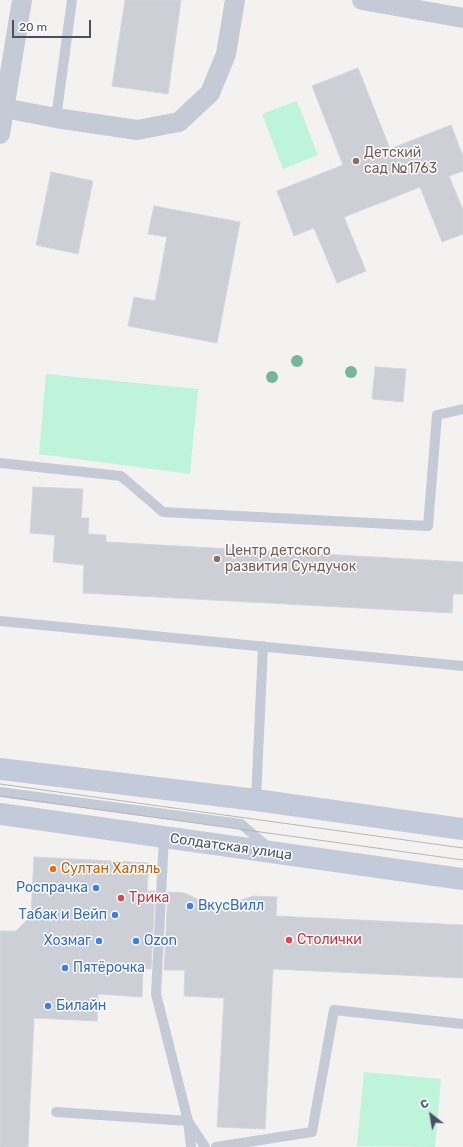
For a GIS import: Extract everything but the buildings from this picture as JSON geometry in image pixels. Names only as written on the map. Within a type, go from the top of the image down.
[{"type":"main road","points":[[0,769],[256,800],[463,829]]},
{"type":"main road","name":"Солдатская улица","points":[[0,814],[463,879]]},
{"type":"street","points":[[0,134],[22,0]]},
{"type":"street","points":[[4,108],[56,118],[137,130],[179,122],[210,93],[226,54],[235,0]]},
{"type":"street","points":[[362,0],[463,18]]},
{"type":"lane","points":[[56,118],[72,0]]},
{"type":"lane","points":[[0,463],[121,476],[162,512],[428,526],[437,415],[463,409]]},
{"type":"lane","points":[[0,621],[463,666]]},
{"type":"lane","points":[[256,800],[263,646]]},
{"type":"lane","points":[[0,792],[241,824],[275,853]]},
{"type":"lane","points":[[164,838],[156,994],[188,1121],[191,1147]]},
{"type":"lane","points":[[216,1147],[312,1132],[334,1010],[463,1024]]},
{"type":"lane","points":[[56,1112],[188,1121]]},
{"type":"lane","points":[[188,1121],[205,1147]]},
{"type":"green space","points":[[297,101],[318,155],[283,169],[262,114]]},
{"type":"green space","points":[[46,374],[198,389],[190,474],[39,454]]},
{"type":"green space","points":[[364,1072],[441,1079],[435,1147],[357,1146]]},
{"type":"tram line","points":[[0,784],[463,848]]},
{"type":"tram line","points":[[0,796],[463,860]]},
{"type":"place","name":"Детский сад №1763","points":[[356,161]]},
{"type":"place","name":"Центр детского развития Сундучок","points":[[217,559]]},
{"type":"place","name":"Султан Халяль","points":[[53,869]]},
{"type":"place","name":"Роспрачка","points":[[96,888]]},
{"type":"place","name":"Трика","points":[[121,898]]},
{"type":"place","name":"ВкусВилл","points":[[190,906]]},
{"type":"place","name":"Табак и Вейп","points":[[115,915]]},
{"type":"place","name":"Столички","points":[[289,940]]},
{"type":"place","name":"Хозмаг","points":[[99,941]]},
{"type":"place","name":"Ozon","points":[[136,941]]},
{"type":"place","name":"Пятёрочка","points":[[65,968]]},
{"type":"place","name":"Билайн","points":[[48,1006]]}]
